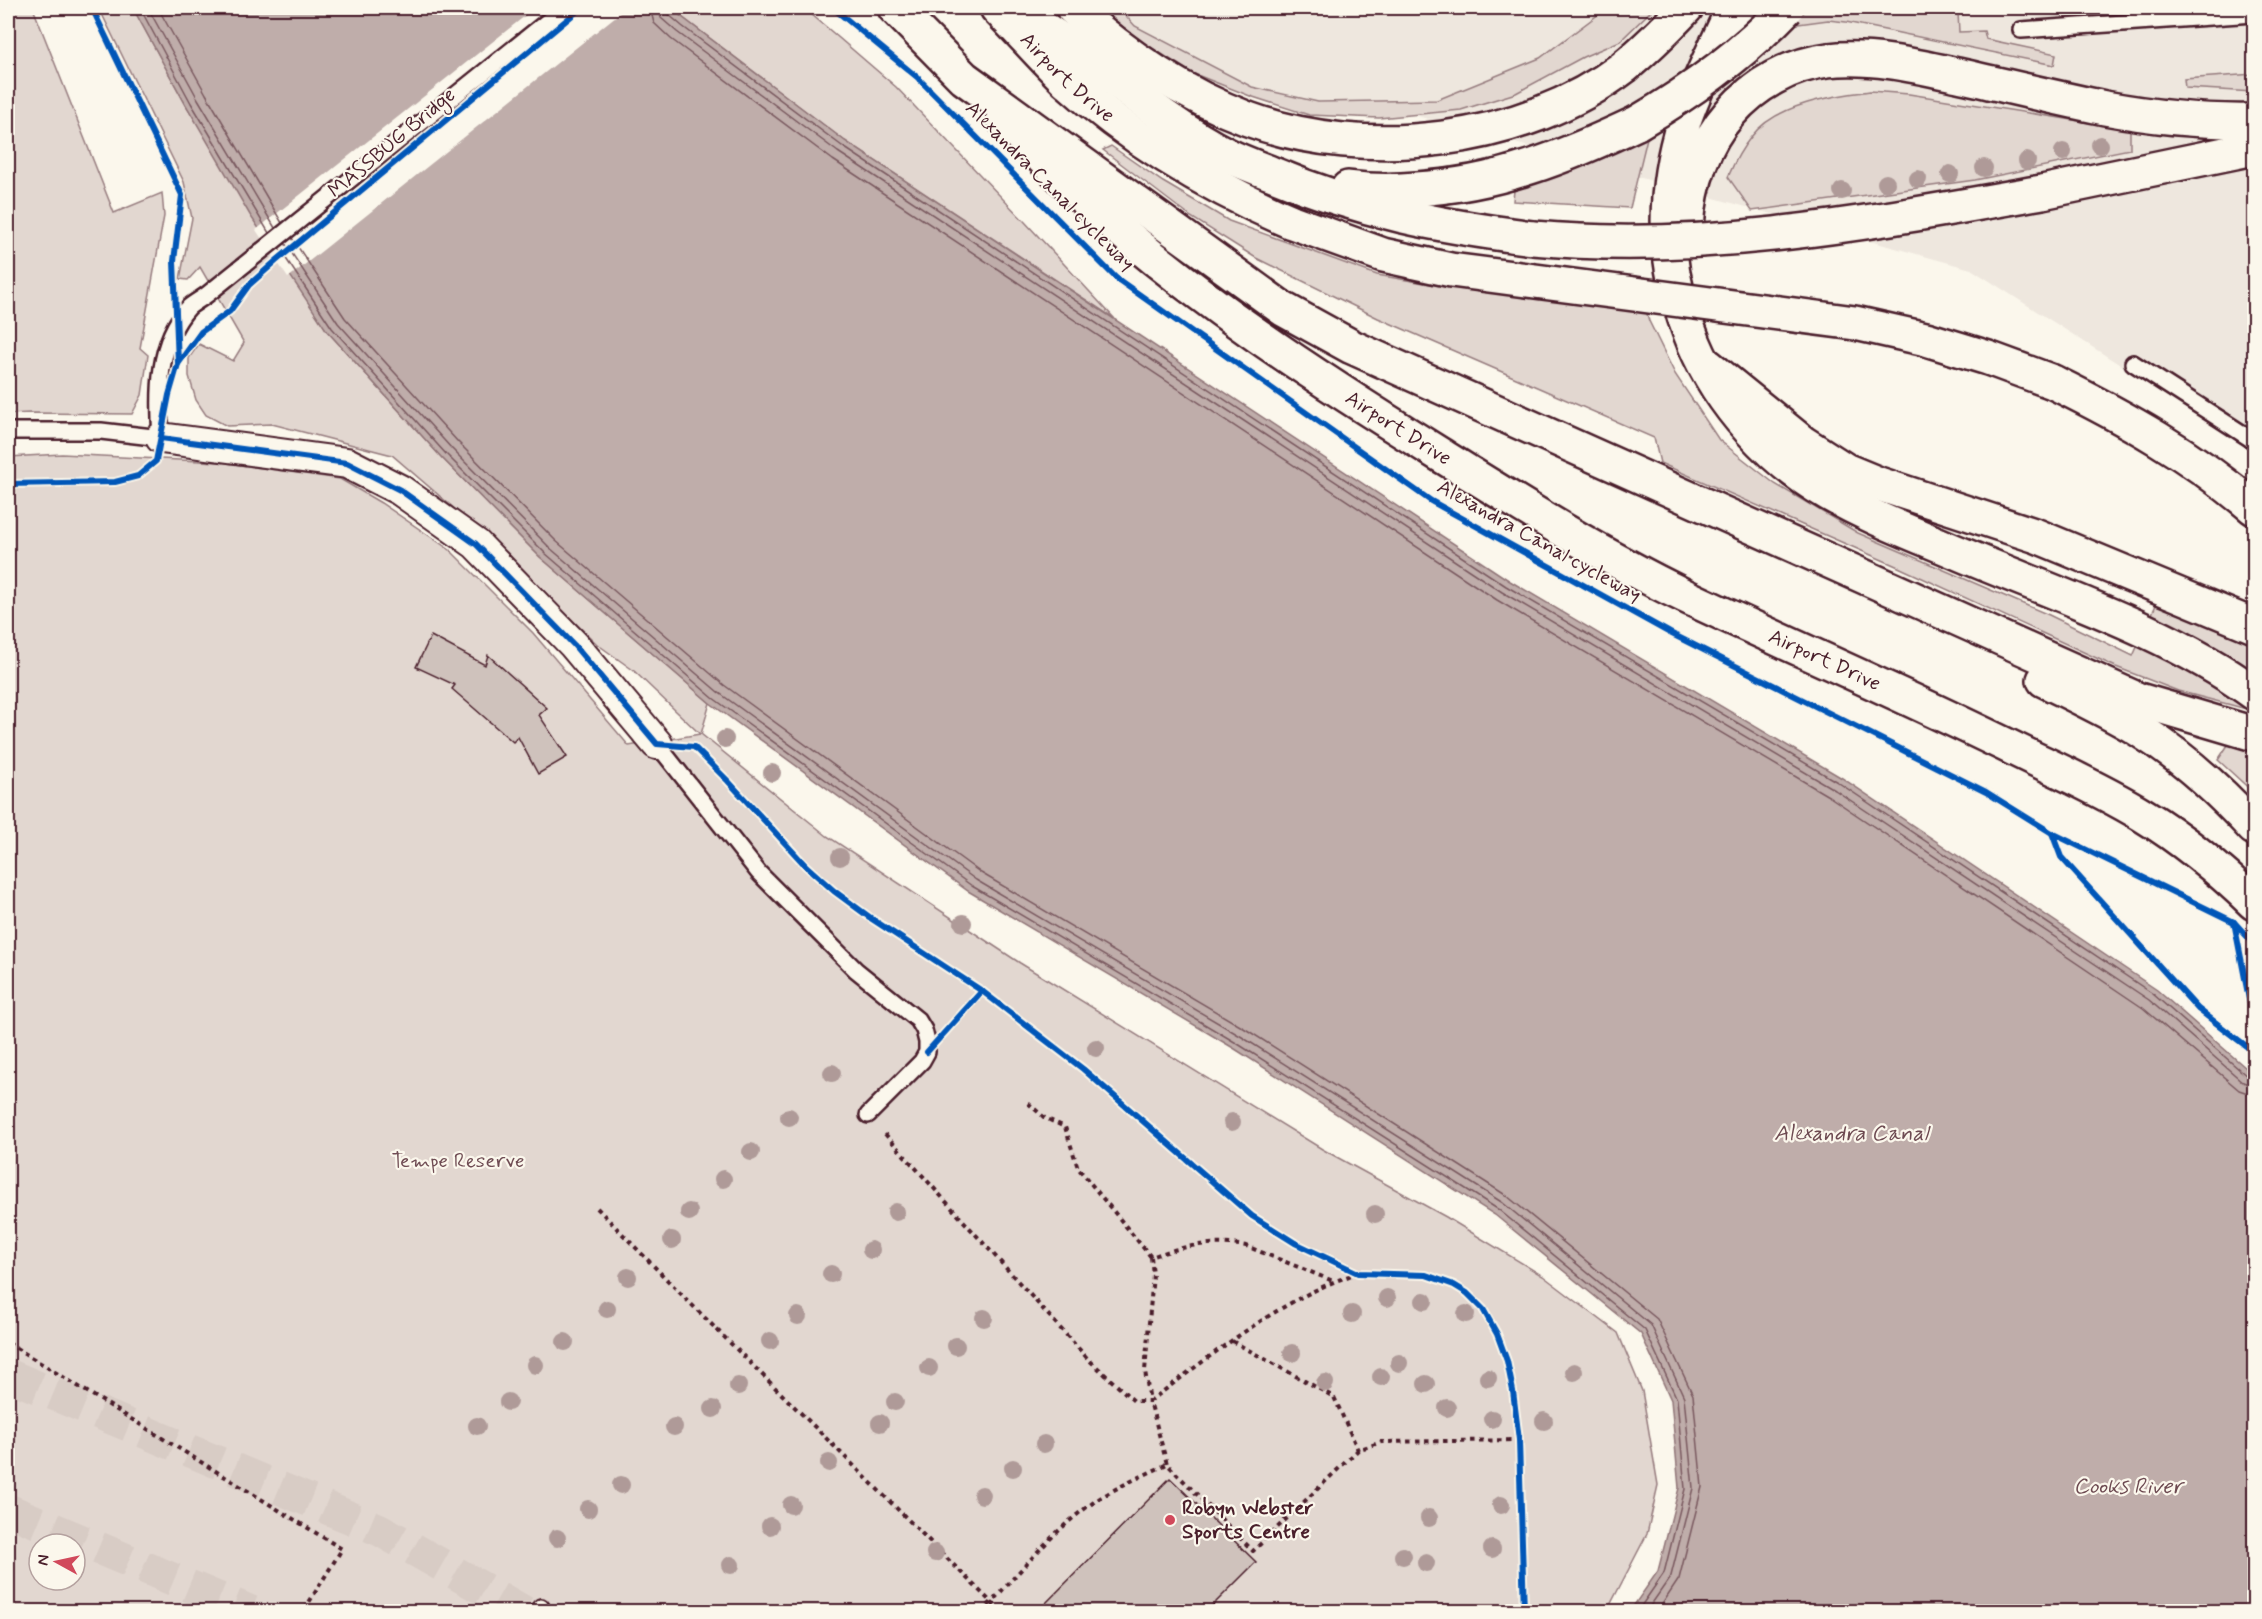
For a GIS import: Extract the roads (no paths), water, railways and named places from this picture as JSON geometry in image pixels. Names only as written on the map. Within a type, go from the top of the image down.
[{"type":"main road","name":"Airport Drive","points":[[895,8],[1088,201],[1140,246],[1262,339],[1359,404],[1562,530],[1625,565],[1684,595],[1949,717],[2141,814],[2186,844],[2229,878],[2254,903]]},
{"type":"main road","name":"Airport Drive","points":[[997,8],[1068,81],[1139,138],[1197,176],[1292,222],[1383,255],[1451,270],[1855,323],[1926,339],[2053,382],[2112,411],[2172,446],[2229,486],[2254,508]]},
{"type":"main road","points":[[1013,8],[1086,57],[1186,132],[1228,155],[1321,194],[1409,219],[1460,229],[1586,243],[1638,244],[1699,241],[1855,225],[2042,192],[2254,148]]},
{"type":"main road","points":[[1073,8],[1130,55],[1170,82],[1208,102],[1248,119],[1290,132],[1375,142],[1416,141],[1459,135],[1501,126],[1542,112],[1582,93],[1623,67],[1686,8]]},
{"type":"main road","points":[[1733,8],[1685,118],[1672,172],[1668,233],[1670,264],[1676,294],[1696,348],[1724,398],[1749,429],[1776,456],[1829,494],[1939,545],[2150,633],[2200,659],[2254,693]]},
{"type":"main road","points":[[1685,118],[1754,8]]},
{"type":"main road","points":[[1228,155],[1298,177],[1352,188],[1392,191],[1448,187],[1497,178],[1579,150],[1637,123],[1708,78],[1787,8]]},
{"type":"main road","points":[[2254,122],[2181,119],[2106,108],[1916,66],[1880,61],[1827,60],[1773,78],[1754,90],[1720,125],[1707,144],[1699,165],[1688,212],[1686,244],[1686,293],[1696,348],[1803,443],[1845,470],[1879,484],[2037,536],[2254,626]]},
{"type":"main road","points":[[964,78],[1283,309],[1352,347],[2139,700],[2254,734]]},
{"type":"main road","points":[[1751,527],[2138,729],[2206,779],[2254,828]]},
{"type":"street","points":[[161,438],[347,463],[400,490],[476,544],[574,645],[657,744]]},
{"type":"lane","points":[[8,431],[101,431],[161,438],[159,410],[165,350],[176,325],[190,306],[564,8]]},
{"type":"lane","points":[[2021,30],[2254,14]]},
{"type":"lane","points":[[2133,363],[2254,441]]},
{"type":"lane","points":[[657,744],[759,873],[856,970],[918,1020],[924,1030],[927,1052],[922,1061],[868,1115]]},
{"type":"water","name":"Alexandra Canal","points":[[133,8],[670,8],[845,141],[1510,581],[1842,778],[2157,990],[2254,1075],[2254,1611],[1630,1611],[1658,1571],[1679,1488],[1671,1400],[1641,1334],[1495,1215],[1235,1049],[968,891],[710,703],[540,557],[442,458],[327,331],[250,215]]},
{"type":"tunnel","points":[[8,1375],[380,1530],[524,1612]]},
{"type":"tunnel","points":[[8,1510],[251,1612]]},
{"type":"place","name":"Robyn Webster Sports Centre","points":[[1170,1520]]},
{"type":"park label","name":"Tempe Reserve","points":[[458,1161]]},
{"type":"water label","name":"Cooks River","points":[[2128,1487]]}]
